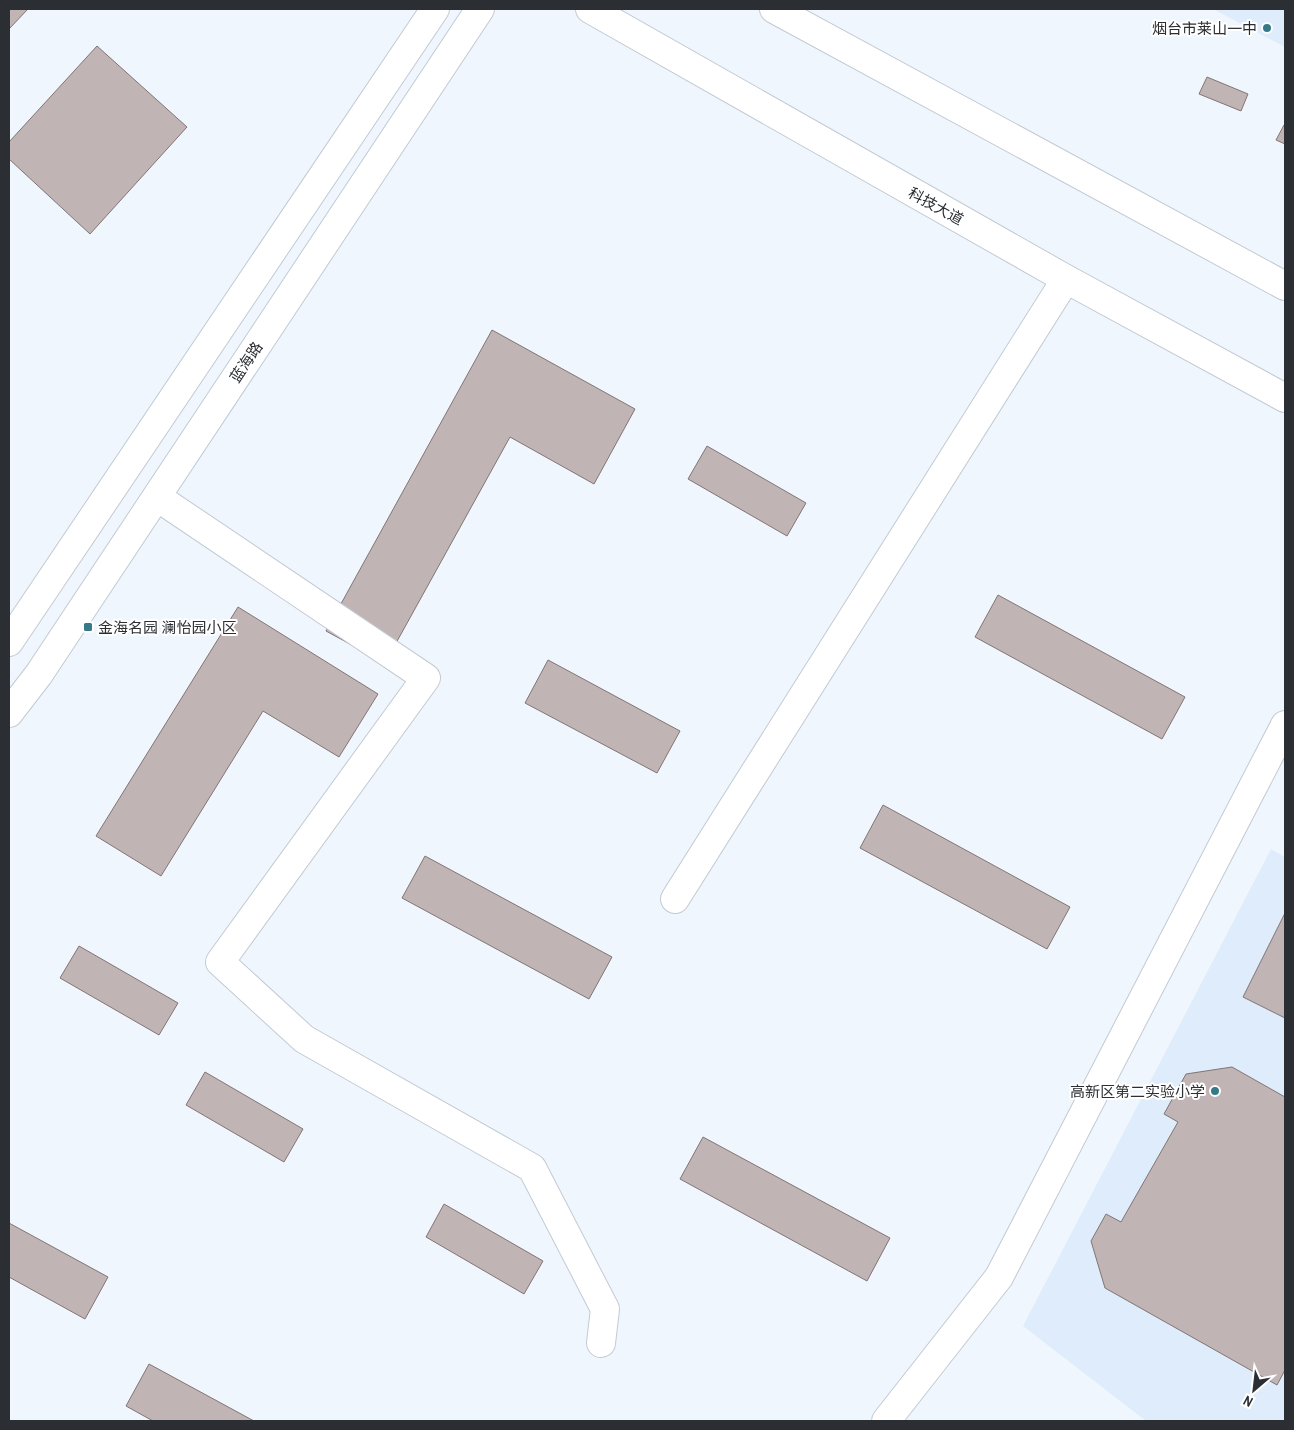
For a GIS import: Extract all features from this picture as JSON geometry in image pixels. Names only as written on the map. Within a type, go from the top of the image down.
[{"type":"street","points":[[9,642],[436,9]]},
{"type":"street","name":"蓝海路","points":[[9,713],[39,674],[480,9]]},
{"type":"street","name":"科技大道","points":[[590,9],[1066,279],[1285,398]]},
{"type":"street","points":[[774,9],[1285,286]]},
{"type":"street","points":[[675,899],[1066,279]]},
{"type":"street","points":[[157,497],[426,678],[220,962],[304,1039],[532,1168],[605,1309],[601,1343]]},
{"type":"street","points":[[886,1421],[999,1277],[1285,725]]},
{"type":"shaded area","name":"烟台市莱山一中","points":[[1213,9],[1285,9],[1285,47]]},
{"type":"shaded area","name":"高新区第二实验小学","points":[[1271,849],[1285,857],[1285,1421],[1146,1421],[1023,1326]]},
{"type":"building","points":[[9,9],[28,9],[9,29]]},
{"type":"building","points":[[97,46],[187,127],[90,234],[9,159],[9,142]]},
{"type":"building","points":[[1207,77],[1248,94],[1241,111],[1199,94]]},
{"type":"building","points":[[1285,126],[1285,144],[1276,140]]},
{"type":"building","points":[[492,330],[635,409],[594,484],[510,437],[385,663],[326,631]]},
{"type":"building","points":[[707,446],[806,503],[787,536],[688,479]]},
{"type":"building","points":[[998,595],[1185,697],[1162,739],[975,637]]},
{"type":"building","points":[[238,607],[378,694],[339,757],[263,711],[161,876],[96,836]]},
{"type":"building","points":[[548,660],[680,731],[657,773],[525,703]]},
{"type":"building","points":[[883,805],[1070,907],[1047,949],[860,848]]},
{"type":"building","points":[[425,856],[612,957],[589,999],[402,898]]},
{"type":"building","points":[[1285,913],[1285,1018],[1243,997]]},
{"type":"building","points":[[79,946],[178,1003],[159,1035],[60,978]]},
{"type":"building","points":[[1232,1067],[1285,1097],[1285,1370],[1277,1385],[1105,1288],[1091,1241],[1106,1214],[1121,1222],[1178,1122],[1164,1114],[1186,1074]]},
{"type":"building","points":[[205,1072],[303,1129],[284,1162],[186,1105]]},
{"type":"building","points":[[703,1137],[890,1238],[867,1281],[680,1179]]},
{"type":"building","points":[[444,1204],[543,1261],[524,1294],[426,1237]]},
{"type":"building","points":[[9,1223],[108,1277],[85,1319],[9,1277]]},
{"type":"building","points":[[149,1364],[254,1421],[153,1421],[126,1406]]},
{"type":"place","name":"烟台市莱山一中","points":[[1267,28]]},
{"type":"place","name":"金海名园 澜怡园小区","points":[[88,627]]},
{"type":"place","name":"高新区第二实验小学","points":[[1215,1091]]}]
